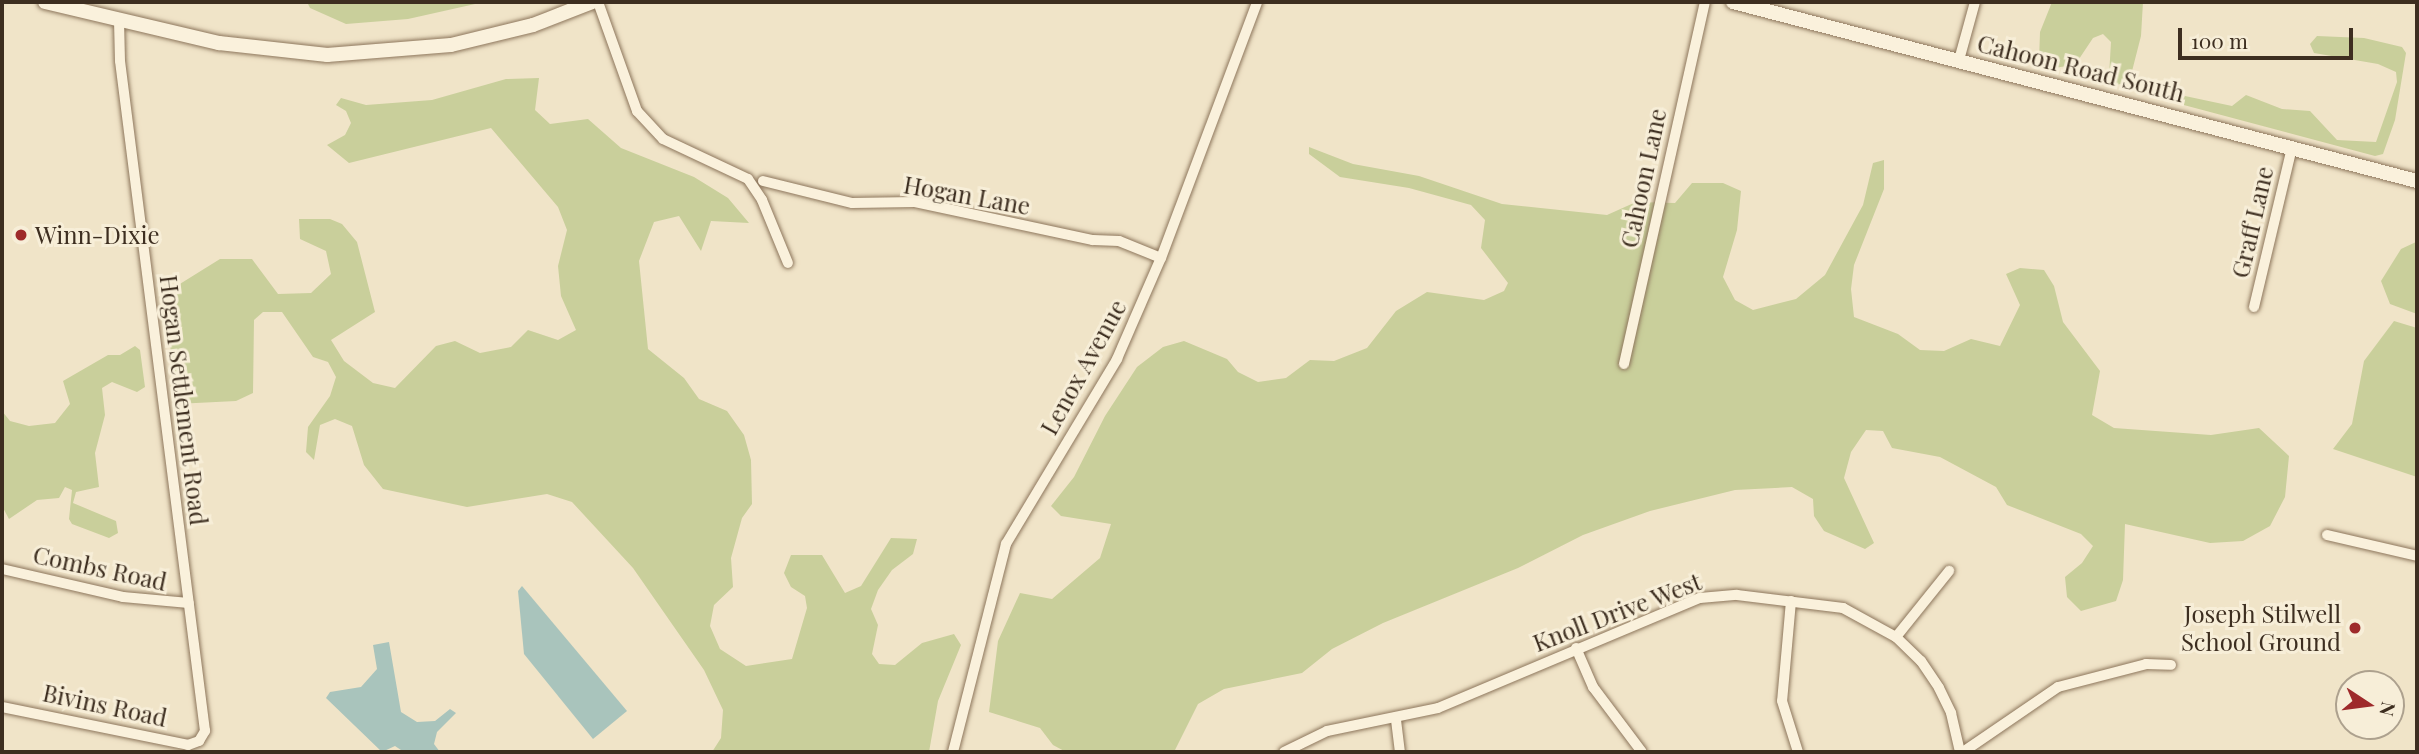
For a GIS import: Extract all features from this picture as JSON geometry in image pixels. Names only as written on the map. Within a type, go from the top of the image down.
[{"type":"main road","points":[[45,2],[219,43],[355,55],[463,42],[533,25],[592,2]]},
{"type":"main road","name":"Cahoon Road South","points":[[1733,2],[2417,181]]},
{"type":"street","points":[[598,2],[637,111],[663,139],[748,179],[762,200],[788,263]]},
{"type":"street","name":"Lenox Avenue","points":[[953,752],[1006,544],[1117,359],[1161,258],[1257,2]]},
{"type":"street","name":"Cahoon Lane","points":[[1624,364],[1705,2]]},
{"type":"street","points":[[1959,60],[1975,2]]},
{"type":"street","name":"Hogan Settlement Road","points":[[118,20],[205,731],[199,741]]},
{"type":"street","name":"Graff Lane","points":[[2254,307],[2292,147]]},
{"type":"street","name":"Hogan Lane","points":[[763,181],[852,203],[915,202],[1093,240],[1119,241],[1161,258]]},
{"type":"street","points":[[2327,535],[2417,556]]},
{"type":"street","name":"Combs Road","points":[[2,569],[123,597],[189,603]]},
{"type":"street","points":[[1896,637],[1950,571]]},
{"type":"street","name":"Knoll Drive West","points":[[1284,752],[1327,731],[1396,720],[1438,708],[1700,598],[1737,595],[1843,608],[1896,637],[1921,661],[1939,688],[1951,713],[1961,752]]},
{"type":"street","points":[[1791,601],[1782,701],[1798,752]]},
{"type":"street","points":[[1576,648],[1593,687],[1642,752]]},
{"type":"street","points":[[1961,752],[2058,687],[2146,664],[2171,665]]},
{"type":"street","name":"Bivins Road","points":[[2,707],[188,745],[199,741]]},
{"type":"street","points":[[1396,720],[1400,752]]},
{"type":"green space","points":[[307,2],[484,2],[408,19],[346,24],[310,8]]},
{"type":"green space","points":[[2052,2],[2143,2],[2141,36],[2129,83],[2113,85],[2109,76],[2111,42],[2103,34],[2093,38],[2075,65],[2053,68],[2039,61],[2040,32]]},
{"type":"green space","points":[[2317,36],[2364,38],[2402,47],[2406,53],[2395,120],[2383,154],[2375,156],[2180,104],[2185,96],[2232,106],[2246,95],[2282,109],[2310,111],[2337,140],[2376,142],[2397,82],[2396,72],[2378,64],[2314,53],[2310,44]]},
{"type":"green space","points":[[539,78],[535,110],[550,124],[588,119],[621,148],[694,177],[728,198],[749,223],[711,221],[701,251],[679,216],[654,222],[639,261],[648,349],[684,378],[699,399],[727,411],[744,435],[751,460],[752,504],[742,518],[731,558],[733,587],[714,605],[710,626],[720,649],[746,666],[792,659],[807,608],[805,596],[791,587],[784,573],[791,555],[822,555],[845,593],[861,586],[891,538],[917,539],[913,554],[892,570],[878,590],[871,609],[878,625],[872,654],[879,664],[895,665],[922,643],[954,634],[961,645],[938,701],[929,752],[712,752],[721,738],[723,710],[704,670],[633,568],[572,502],[547,494],[467,507],[383,489],[364,465],[352,426],[335,419],[320,425],[314,460],[306,452],[308,427],[330,396],[336,377],[328,362],[313,357],[282,312],[263,312],[254,320],[253,393],[236,401],[176,404],[167,314],[175,287],[220,259],[252,259],[278,294],[311,293],[331,274],[326,251],[300,239],[299,219],[330,219],[342,224],[357,242],[375,312],[331,340],[344,361],[373,383],[395,388],[436,346],[455,341],[480,353],[511,347],[528,330],[558,340],[576,330],[561,296],[558,266],[567,230],[558,207],[491,128],[349,163],[327,145],[345,135],[351,123],[346,111],[336,105],[341,98],[366,105],[432,100],[506,79]]},
{"type":"green space","points":[[1309,147],[1353,164],[1419,176],[1502,204],[1607,215],[1636,202],[1675,203],[1692,183],[1723,183],[1741,191],[1737,230],[1723,277],[1735,300],[1753,310],[1796,299],[1825,275],[1863,205],[1873,163],[1884,160],[1884,189],[1854,265],[1851,289],[1854,317],[1898,334],[1920,350],[1944,351],[1971,339],[2000,346],[2020,305],[2006,274],[2020,268],[2044,270],[2054,286],[2063,322],[2100,371],[2092,415],[2114,428],[2211,435],[2259,428],[2289,456],[2285,497],[2270,526],[2243,541],[2210,543],[2125,524],[2123,580],[2116,601],[2081,611],[2067,597],[2065,577],[2082,563],[2093,546],[2081,534],[2007,505],[1996,487],[1940,457],[1892,448],[1883,431],[1866,430],[1851,452],[1844,478],[1874,543],[1865,549],[1824,531],[1814,516],[1813,499],[1792,487],[1735,490],[1650,511],[1583,535],[1518,568],[1383,623],[1332,649],[1302,673],[1224,689],[1198,704],[1174,752],[1066,752],[1053,745],[1040,728],[989,712],[998,641],[1020,593],[1052,599],[1100,558],[1111,524],[1061,516],[1051,506],[1074,477],[1105,416],[1137,367],[1163,347],[1184,341],[1227,359],[1238,372],[1258,382],[1286,378],[1310,360],[1334,361],[1367,348],[1396,311],[1427,292],[1484,300],[1504,291],[1508,283],[1481,248],[1485,220],[1471,205],[1409,188],[1340,177],[1309,154]]},
{"type":"green space","points":[[2417,220],[2417,314],[2390,304],[2381,281],[2401,249],[2416,242]]},
{"type":"green space","points":[[2394,321],[2417,328],[2417,477],[2333,449],[2352,424],[2364,361]]},
{"type":"green space","points":[[135,346],[140,350],[145,387],[137,392],[112,382],[102,388],[105,415],[95,453],[99,487],[76,492],[73,503],[116,521],[118,533],[109,538],[72,524],[69,519],[72,490],[65,487],[59,498],[37,500],[9,519],[2,506],[2,411],[10,421],[29,426],[55,423],[70,404],[63,381],[108,355],[120,355]]},
{"type":"water","points":[[522,586],[627,711],[593,739],[524,654],[518,591]]},
{"type":"water","points":[[389,642],[401,712],[417,722],[435,721],[450,709],[456,713],[437,732],[434,744],[440,752],[404,752],[395,746],[382,752],[326,698],[330,692],[361,687],[377,669],[373,645]]},
{"type":"place","name":"Winn-Dixie","points":[[21,235]]},
{"type":"place","name":"Joseph Stilwell School Ground","points":[[2355,628]]}]
